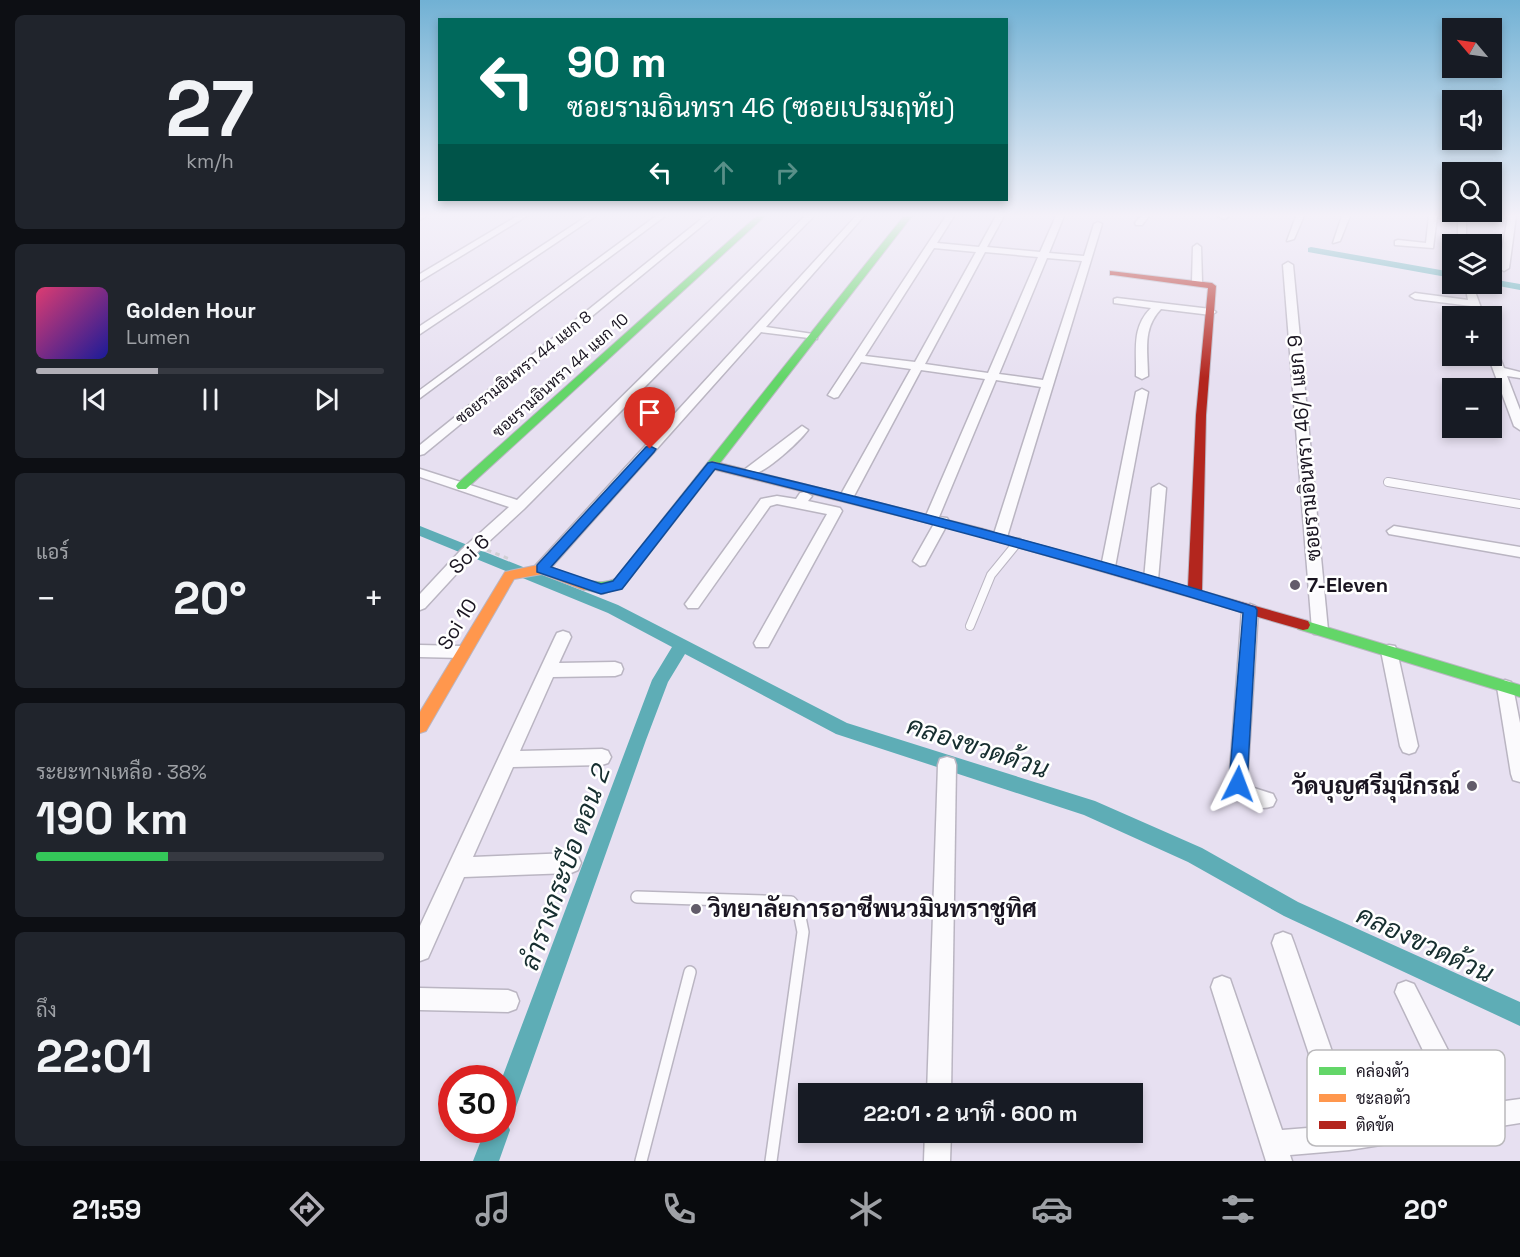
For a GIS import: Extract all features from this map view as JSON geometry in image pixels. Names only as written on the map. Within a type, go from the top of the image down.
[{"type":"street","points":[[420,278],[433,270]]},
{"type":"street","points":[[420,331],[511,270]]},
{"type":"street","points":[[420,395],[589,270]]},
{"type":"street","name":"ซอยรามอินทรา 44 แยก 8","points":[[420,451],[643,270]]},
{"type":"street","name":"ซอยรามอินทรา 44 แยก 10","points":[[462,486],[701,270]]},
{"type":"street","name":"Soi 6","points":[[420,604],[471,550],[519,506],[756,270]]},
{"type":"street","points":[[812,270],[539,569],[601,589],[612,588],[620,582],[865,270]]},
{"type":"street","points":[[834,395],[915,270]]},
{"type":"street","points":[[847,496],[971,270]]},
{"type":"street","points":[[920,561],[1037,270]]},
{"type":"street","points":[[1000,537],[1083,270]]},
{"type":"street","points":[[1197,270],[1197,282]]},
{"type":"street","name":"ซอยรามอินทรา 46/1 แยก 9","points":[[1288,270],[1320,630]]},
{"type":"street","points":[[1113,273],[1197,282],[1212,286],[1201,415],[1195,594]]},
{"type":"street","points":[[1415,296],[1475,304],[1471,294]]},
{"type":"street","points":[[1117,301],[1211,312]]},
{"type":"street","points":[[1142,376],[1143,358],[1140,337],[1145,323],[1159,306]]},
{"type":"street","points":[[759,329],[813,337]]},
{"type":"street","points":[[859,358],[1047,384]]},
{"type":"street","points":[[1498,366],[1520,426]]},
{"type":"street","points":[[1500,371],[1520,375]]},
{"type":"street","points":[[1108,567],[1142,392]]},
{"type":"street","points":[[749,473],[788,445],[802,430]]},
{"type":"street","points":[[712,465],[937,519],[1108,567],[1513,689],[1520,774]]},
{"type":"street","points":[[420,473],[519,506]]},
{"type":"street","points":[[799,504],[809,488]]},
{"type":"street","points":[[1151,580],[1159,488]]},
{"type":"street","points":[[693,604],[766,502],[777,500],[835,511],[762,643]]},
{"type":"street","points":[[1394,531],[1520,552]]},
{"type":"street","name":"Soi 10","points":[[420,726],[462,652],[510,575],[539,569]]},
{"type":"street","points":[[1250,610],[1238,784],[1240,790],[1246,794],[1266,801]]},
{"type":"street","points":[[420,950],[563,637]]},
{"type":"street","points":[[420,651],[462,652]]},
{"type":"street","points":[[1389,651],[1409,746]]},
{"type":"street","points":[[548,670],[615,669]]},
{"type":"street","points":[[509,759],[602,757]]},
{"type":"street","points":[[939,1083],[947,765]]},
{"type":"street","points":[[459,867],[571,863]]},
{"type":"street","points":[[1283,943],[1319,1050]]},
{"type":"street","points":[[1222,987],[1276,1152],[1307,1146]]},
{"type":"street","points":[[1406,992],[1435,1050]]},
{"type":"street","points":[[420,999],[508,1001]]},
{"type":"street","points":[[1505,1113],[1520,1111]]},
{"type":"street","points":[[937,1161],[938,1143]]},
{"type":"lane","points":[[1388,482],[1520,504]]},
{"type":"lane","points":[[970,626],[991,575],[1018,542]]},
{"type":"lane","points":[[637,897],[791,902],[798,907],[802,917],[802,932],[771,1161]]},
{"type":"lane","points":[[641,1161],[690,972]]},
{"type":"path","points":[[471,550],[539,569]]},
{"type":"waterway","points":[[1425,270],[1442,273]]},
{"type":"waterway","points":[[1502,284],[1520,287]]},
{"type":"waterway","name":"คลองขวดด้วน","points":[[420,531],[613,609],[682,645]]},
{"type":"waterway","name":"ลำรางกระบือ ตอน 2","points":[[516,1074],[660,680],[682,645]]},
{"type":"waterway","name":"คลองขวดด้วน","points":[[682,645],[842,729],[1088,807],[1195,855],[1291,909],[1520,1014]]},
{"type":"waterway","name":"ลำรางกระบือ ตอน 2","points":[[486,1161],[492,1143]]},
{"type":"traffic: fast","points":[[462,486],[701,270]]},
{"type":"traffic: fast","points":[[584,585],[603,589],[620,582],[865,270]]},
{"type":"traffic: fast","points":[[1303,625],[1520,691]]},
{"type":"traffic: slow","points":[[712,465],[980,532]]},
{"type":"traffic: slow","points":[[420,726],[510,575],[543,569],[584,585]]},
{"type":"traffic: jam","points":[[1113,273],[1212,286],[1201,415],[1195,594]]},
{"type":"traffic: jam","points":[[980,532],[1303,625]]},
{"type":"place","name":"7-Eleven","points":[[1295,585]]},
{"type":"place","name":"วัดบุญศรีมุนีกรณ์","points":[[1472,786]]},
{"type":"place","name":"วิทยาลัยการอาชีพนวมินทราชูทิศ","points":[[696,909]]},
{"type":"route","points":[[650,449],[541,569],[601,589],[617,585],[712,465],[932,518],[1108,567],[1250,610],[1238,784]]}]
